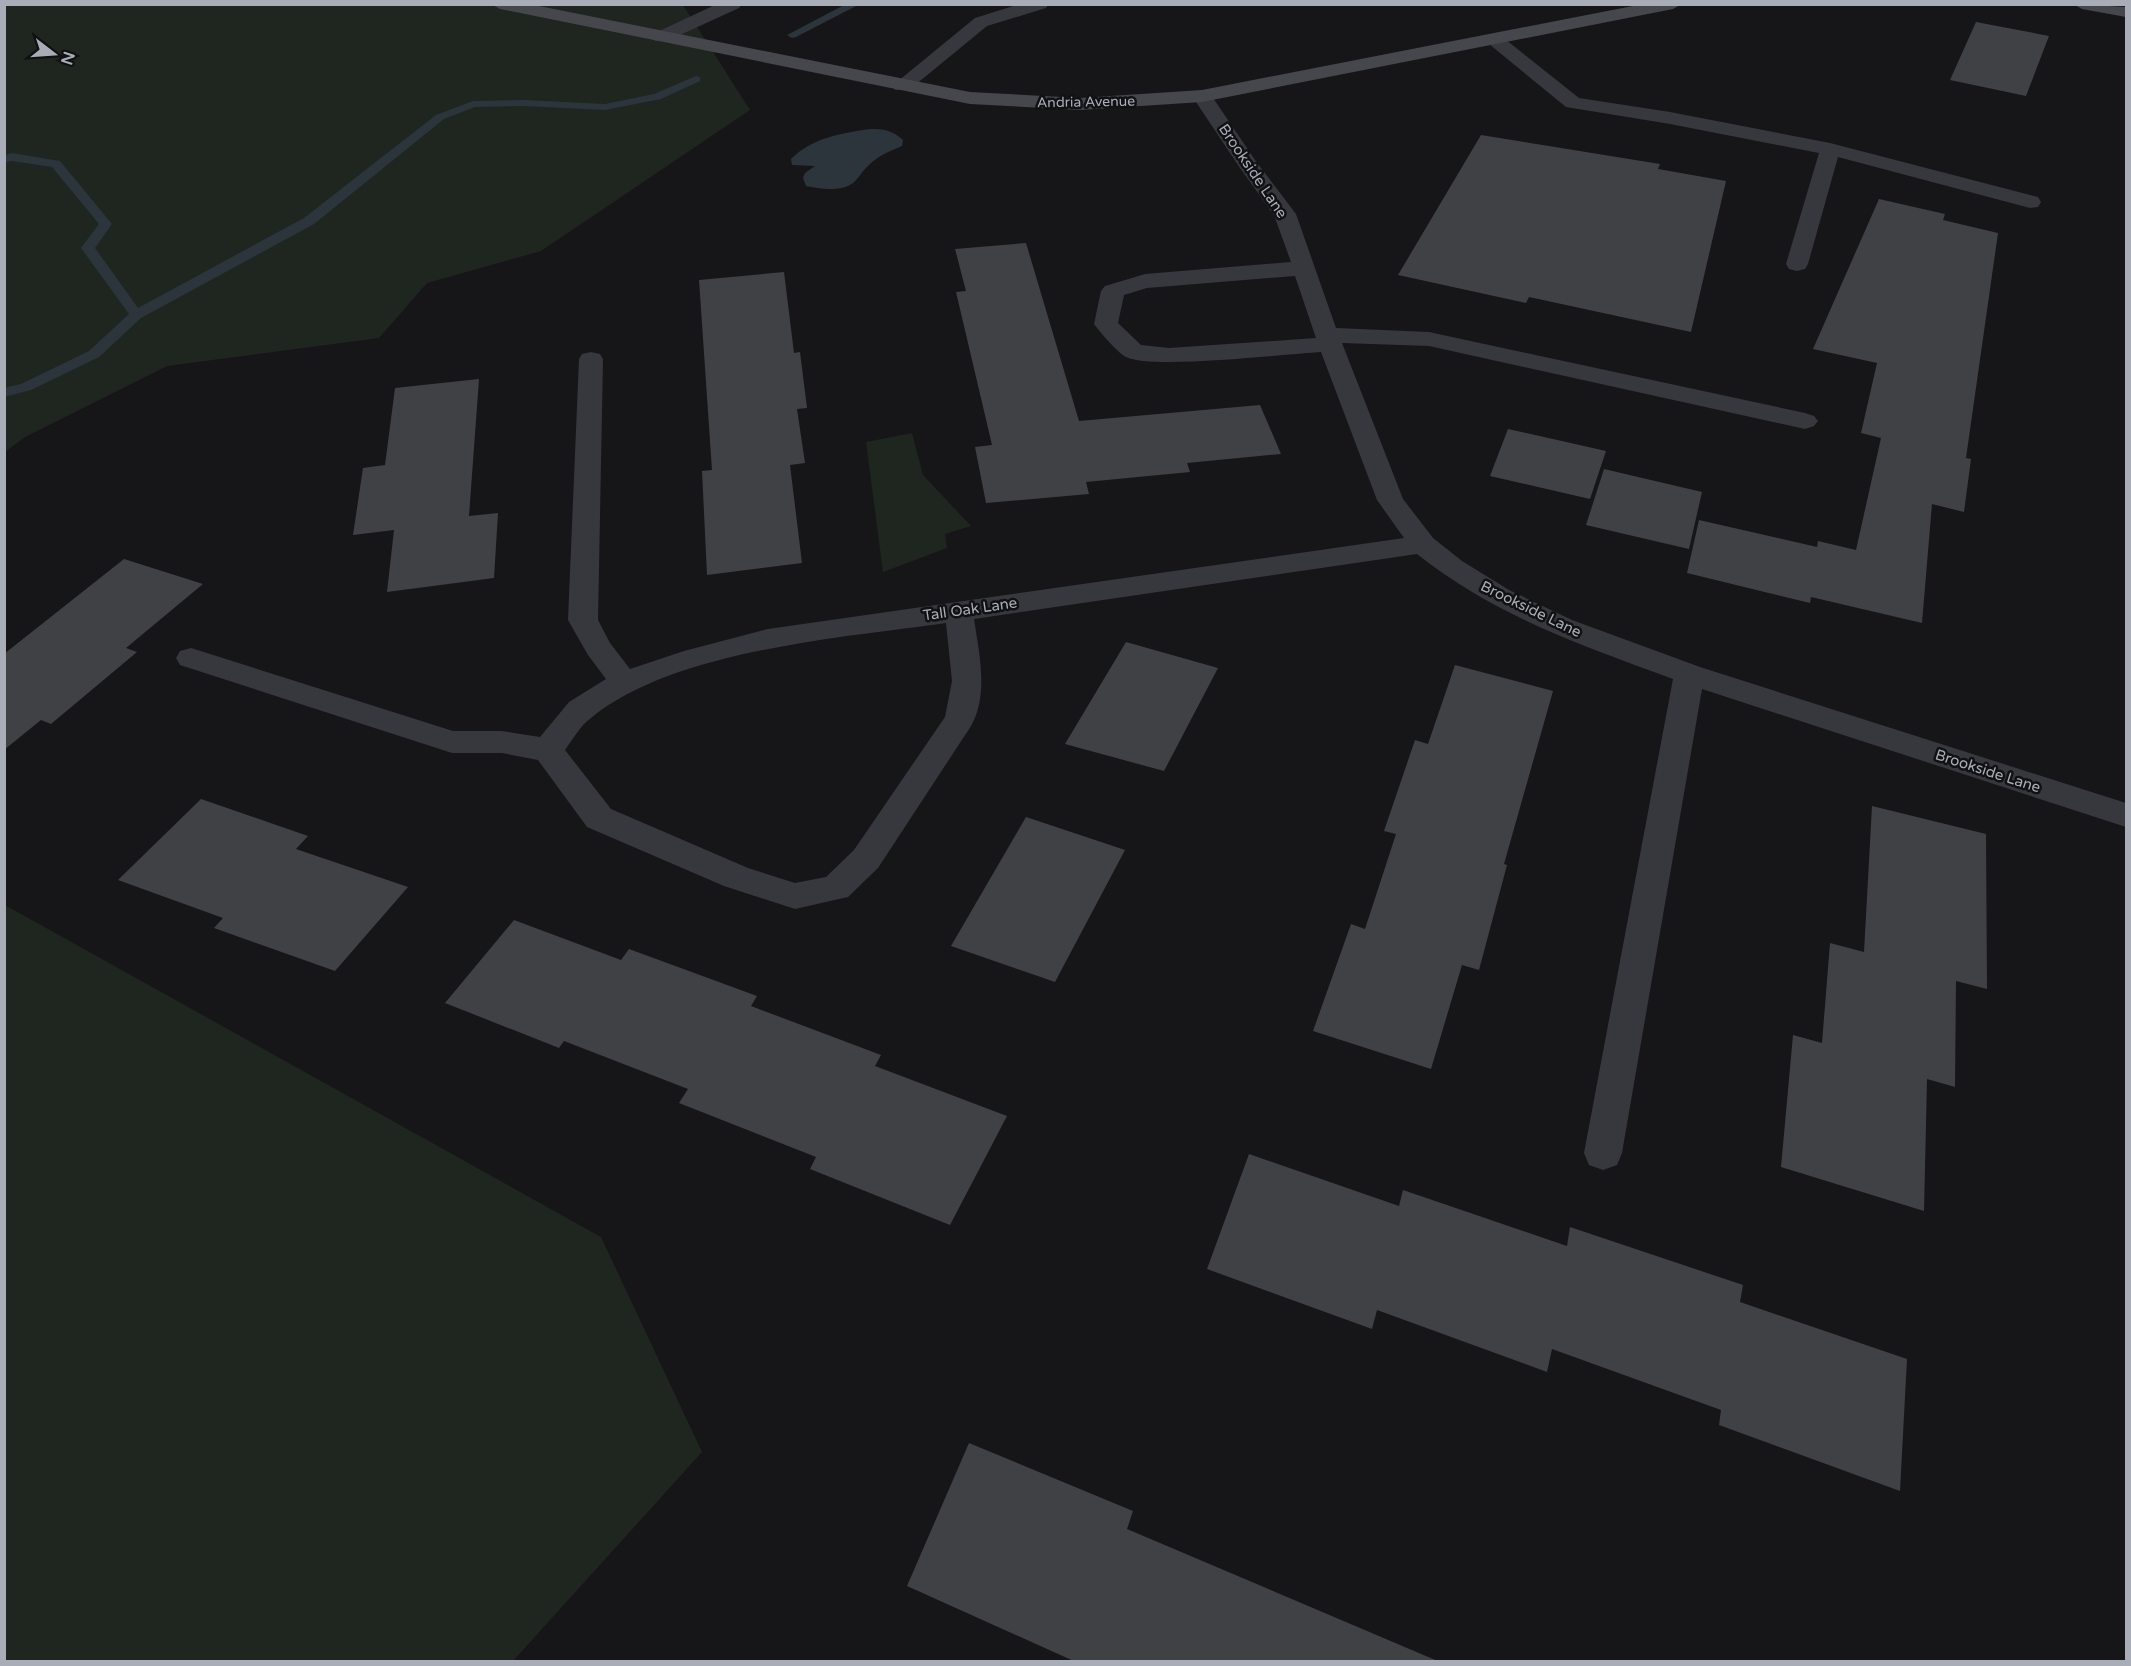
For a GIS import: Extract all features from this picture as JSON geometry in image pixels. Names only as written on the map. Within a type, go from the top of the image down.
[{"type":"street","name":"Andria Avenue","points":[[500,4],[970,98],[1080,104],[1202,96],[1673,4]]},
{"type":"street","points":[[2082,4],[2127,12]]},
{"type":"lane","points":[[661,37],[733,4]]},
{"type":"lane","points":[[902,86],[981,22],[1040,4]]},
{"type":"lane","points":[[1495,40],[1573,103],[1670,118],[1830,149],[2030,202]]},
{"type":"lane","name":"Brookside Lane","points":[[1202,96],[1247,164],[1285,213],[1328,340],[1390,500],[1423,544],[1452,567],[1499,597],[1562,627],[1689,674],[2127,815]]},
{"type":"lane","points":[[1797,264],[1830,149]]},
{"type":"lane","points":[[1305,268],[1145,281],[1113,291],[1106,324],[1134,352],[1169,355],[1328,340],[1429,339],[1805,421]]},
{"type":"lane","points":[[591,360],[583,620],[598,648],[624,682]]},
{"type":"lane","name":"Tall Oak Lane","points":[[548,750],[578,711],[624,682],[680,663],[768,639],[1423,544]]},
{"type":"lane","points":[[190,658],[452,742],[502,742],[548,750],[599,818],[736,877],[795,896],[836,888],[866,860],[960,718],[967,681],[959,610]]},
{"type":"lane","points":[[1603,1153],[1689,674]]},
{"type":"shaded area","points":[[5,5],[683,5],[750,110],[541,251],[427,283],[379,338],[167,366],[25,437],[5,452]]},
{"type":"shaded area","points":[[870,129],[895,134],[903,140],[902,146],[876,159],[848,186],[830,189],[806,186],[803,178],[805,173],[815,166],[792,165],[791,159],[818,141]]},
{"type":"shaded area","points":[[912,433],[923,475],[971,526],[945,534],[947,548],[883,572],[866,442]]},
{"type":"shaded area","points":[[5,905],[601,1237],[702,1452],[513,1661],[5,1661]]},
{"type":"building","points":[[1976,22],[2049,36],[2026,96],[1950,80]]},
{"type":"building","points":[[1481,135],[1660,164],[1658,169],[1726,181],[1691,332],[1529,297],[1526,303],[1398,275]]},
{"type":"building","points":[[1879,199],[1945,214],[1943,220],[1998,233],[1966,458],[1971,459],[1964,512],[1932,504],[1922,623],[1811,597],[1810,603],[1687,573],[1699,520],[1817,547],[1818,541],[1856,550],[1881,438],[1861,433],[1877,363],[1813,349]]},
{"type":"building","points":[[1026,243],[1079,421],[1260,405],[1281,454],[1187,463],[1190,472],[1086,482],[1089,494],[986,503],[975,447],[992,445],[956,292],[966,291],[955,249]]},
{"type":"building","points":[[784,272],[794,353],[800,352],[807,408],[797,409],[805,463],[790,465],[802,563],[707,575],[702,471],[712,470],[699,280]]},
{"type":"building","points":[[479,379],[469,516],[498,513],[494,578],[387,592],[394,530],[353,535],[363,468],[385,465],[395,388]]},
{"type":"building","points":[[1508,429],[1606,451],[1590,499],[1490,476]]},
{"type":"building","points":[[1604,469],[1702,492],[1689,549],[1586,525]]},
{"type":"building","points":[[124,559],[203,584],[126,648],[137,652],[51,724],[41,720],[4,750],[4,654]]},
{"type":"building","points":[[1126,642],[1218,668],[1164,771],[1065,744]]},
{"type":"building","points":[[1455,665],[1553,691],[1504,864],[1507,865],[1479,970],[1462,965],[1431,1069],[1313,1031],[1351,924],[1365,929],[1396,834],[1384,831],[1415,740],[1428,744]]},
{"type":"building","points":[[201,799],[308,836],[296,849],[408,887],[335,971],[214,928],[223,918],[118,880]]},
{"type":"building","points":[[1872,806],[1986,834],[1987,989],[1956,981],[1955,1087],[1927,1079],[1924,1211],[1781,1167],[1793,1035],[1822,1043],[1830,943],[1864,952]]},
{"type":"building","points":[[1026,817],[1125,850],[1055,982],[951,946]]},
{"type":"building","points":[[514,920],[621,960],[629,949],[757,996],[751,1006],[881,1055],[875,1066],[1007,1116],[950,1225],[810,1169],[816,1157],[679,1103],[688,1089],[564,1041],[559,1048],[445,1003]]},
{"type":"building","points":[[1249,1154],[1399,1206],[1403,1190],[1567,1246],[1570,1227],[1743,1285],[1740,1302],[1907,1359],[1900,1491],[1719,1425],[1721,1410],[1552,1349],[1547,1372],[1377,1310],[1372,1329],[1207,1269]]},
{"type":"building","points":[[969,1443],[1133,1511],[1127,1529],[1440,1662],[1076,1662],[907,1586]]},
{"type":"waterway","points":[[792,35],[855,4]]},
{"type":"waterway","points":[[136,315],[309,221],[440,117],[473,104],[524,103],[605,107],[657,97],[696,79]]},
{"type":"waterway","points":[[4,159],[12,157],[56,164],[106,224],[88,248],[136,315]]},
{"type":"waterway","points":[[4,393],[26,387],[94,354],[136,315]]}]
